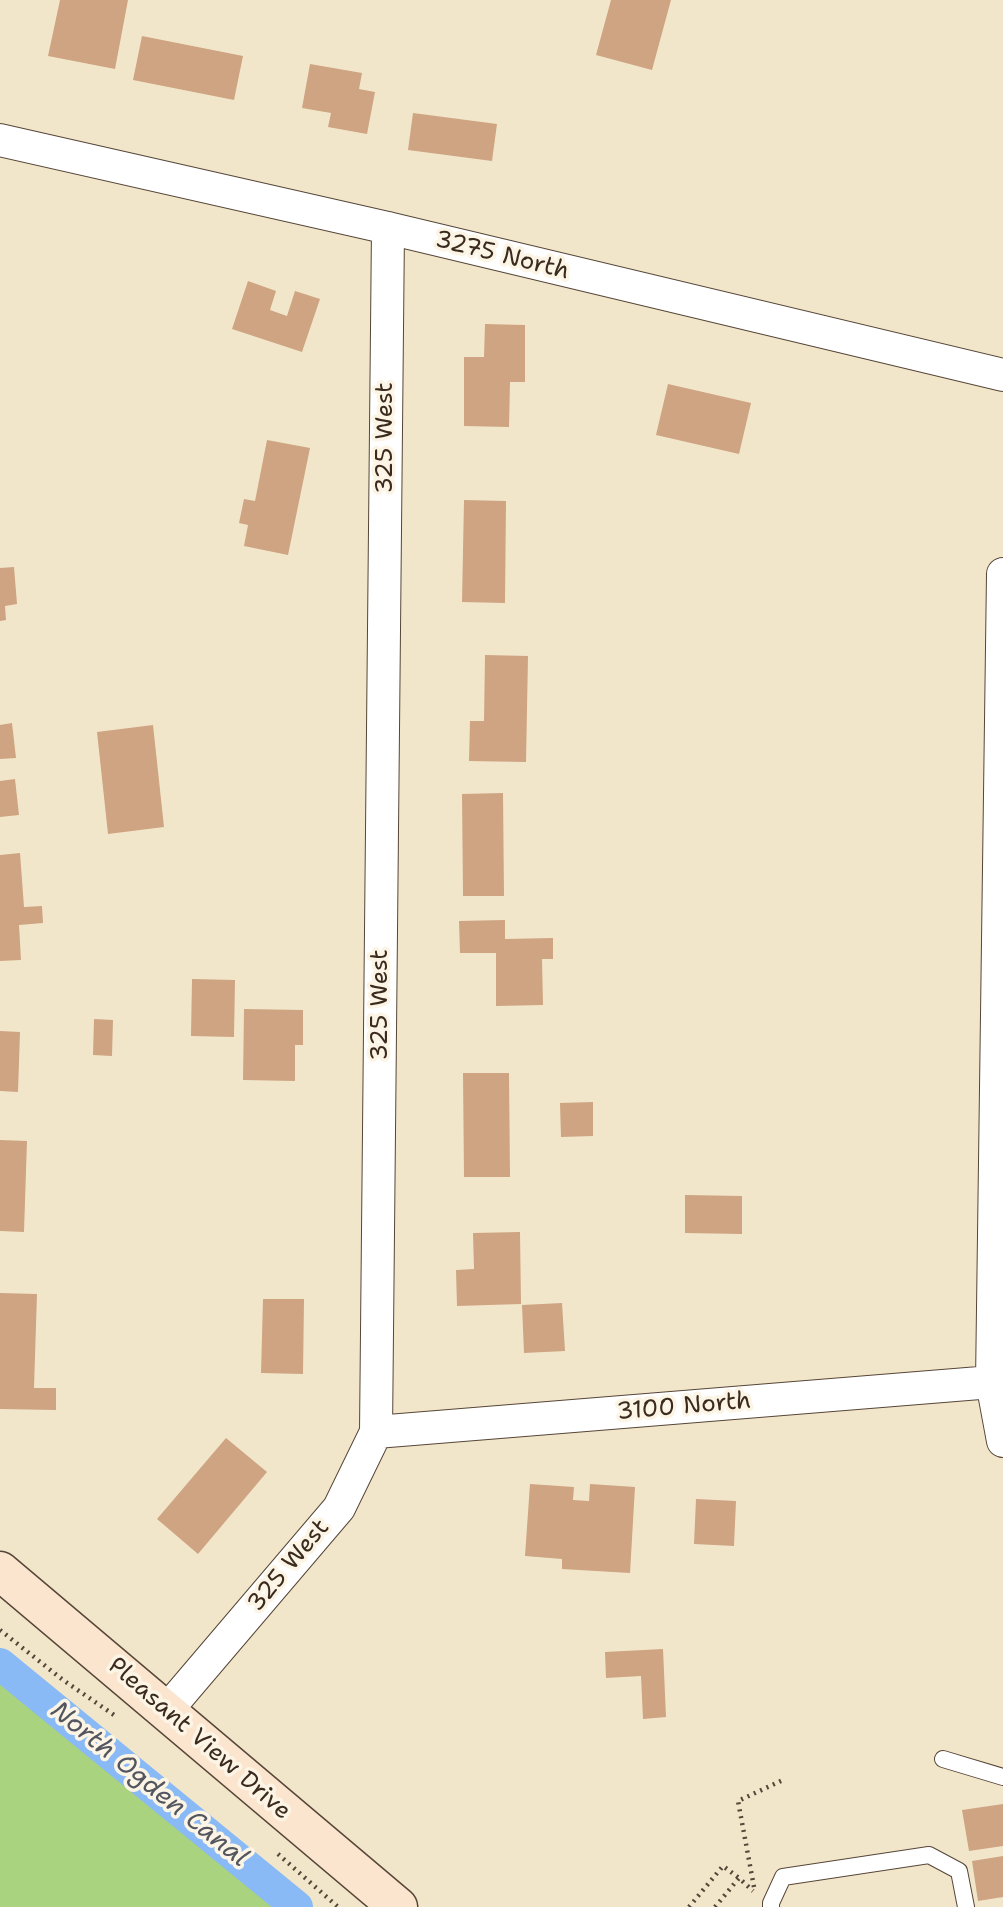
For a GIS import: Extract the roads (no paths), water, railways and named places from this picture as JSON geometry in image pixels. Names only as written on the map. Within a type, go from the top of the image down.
[{"type":"street","name":"3275 North","points":[[0,140],[387,228],[1003,376]]},
{"type":"street","name":"325 West","points":[[167,1710],[339,1508],[376,1432],[387,228]]},
{"type":"street","points":[[1003,574],[1000,995],[992,1382],[1003,1441]]},
{"type":"street","name":"3100 North","points":[[376,1432],[992,1382]]},
{"type":"street","name":"Pleasant View Drive","points":[[0,1571],[398,1907]]},
{"type":"lane","points":[[943,1759],[1003,1777]]},
{"type":"lane","points":[[771,1907],[783,1877],[929,1855],[959,1871],[966,1907]]},
{"type":"waterway","name":"North Ogden Canal","points":[[0,1664],[297,1907]]}]
